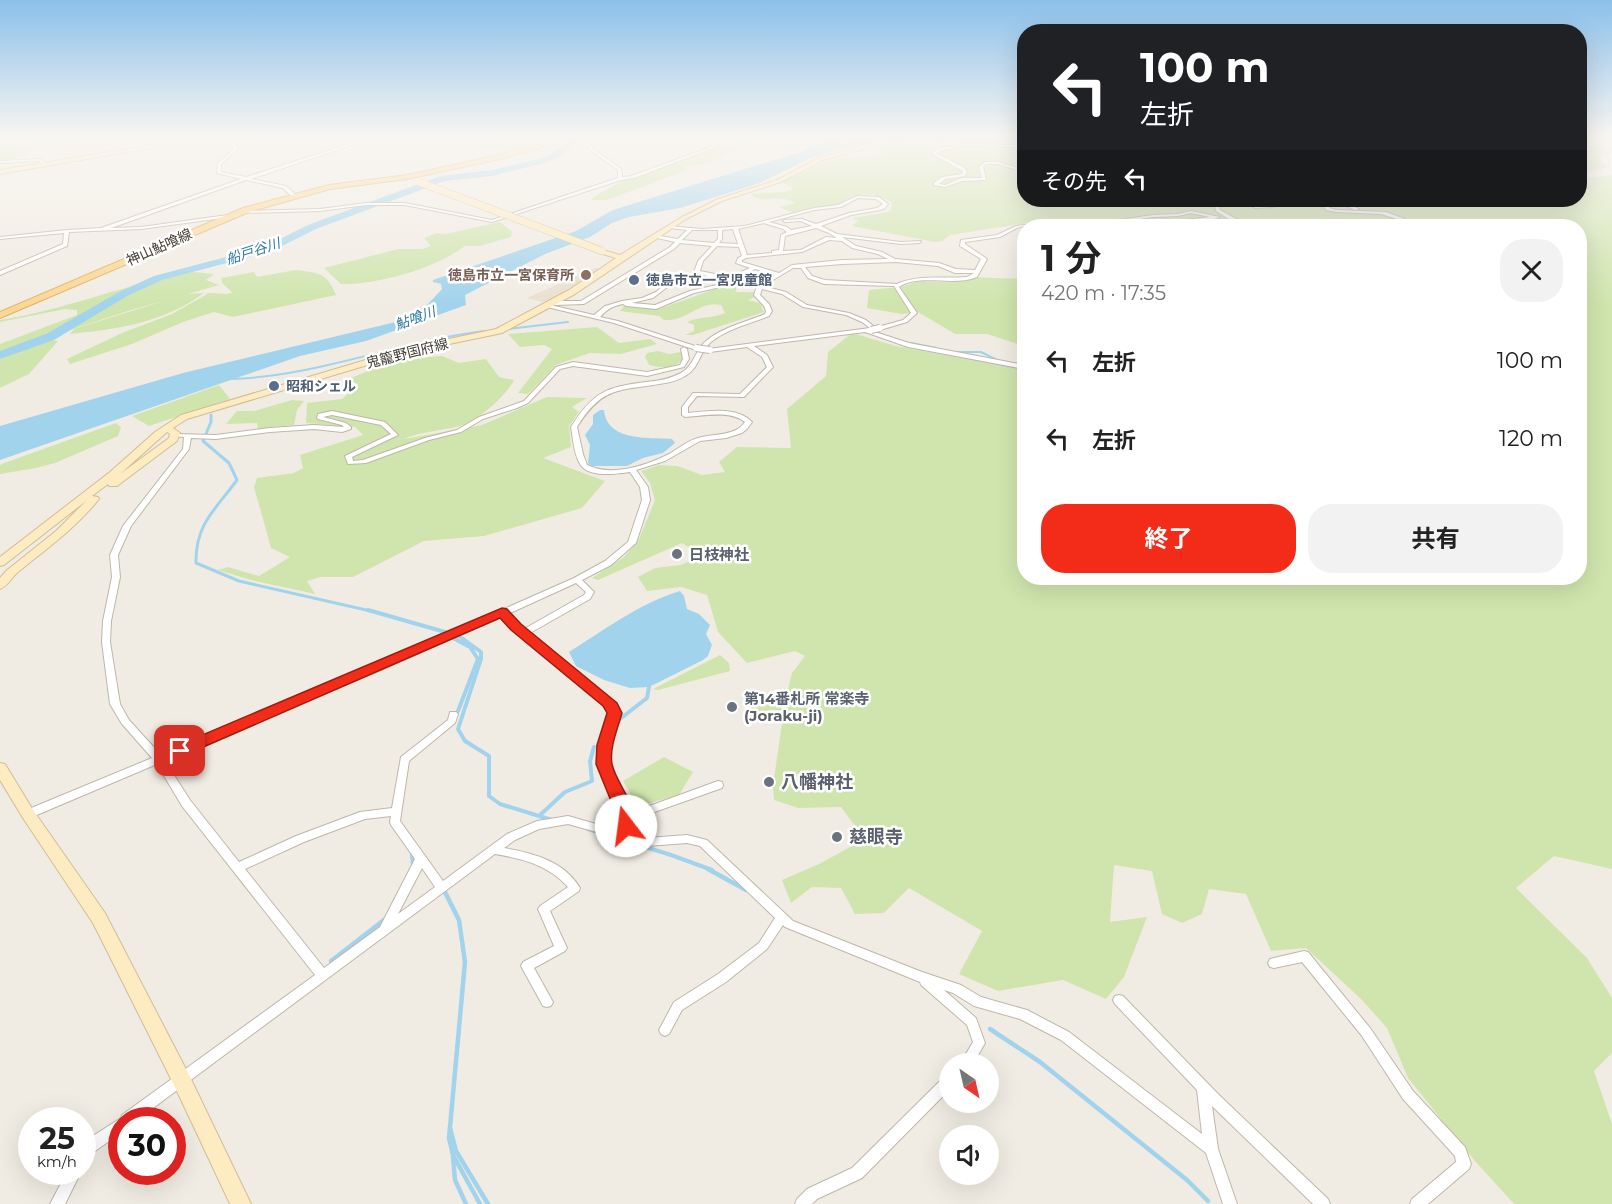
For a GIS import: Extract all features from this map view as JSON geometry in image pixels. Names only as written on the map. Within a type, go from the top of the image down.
[{"type":"main road","name":"神山鮎喰線","points":[[0,315],[132,260],[228,216],[310,192]]},
{"type":"main road","points":[[446,192],[621,258]]},
{"type":"main road","name":"鬼籠野国府線","points":[[0,563],[114,474],[166,428],[195,413],[425,346],[503,329],[551,304],[670,226],[720,200],[744,192]]},
{"type":"main road","points":[[166,428],[187,436]]},
{"type":"main road","points":[[0,585],[10,573],[60,533],[93,500],[162,450],[187,436]]},
{"type":"main road","points":[[0,768],[28,814],[99,918],[182,1081],[241,1204]]},
{"type":"street","points":[[103,229],[210,192]]},
{"type":"street","points":[[290,192],[294,196]]},
{"type":"street","points":[[239,212],[320,210],[366,204],[409,204],[492,221],[585,192]]},
{"type":"street","points":[[670,226],[691,229],[735,228],[819,208],[838,206],[857,197],[877,198],[886,204],[884,208],[848,214],[818,226],[790,232],[783,236],[781,251],[745,256],[740,259],[739,263],[778,274]]},
{"type":"street","points":[[1217,207],[1218,212],[1232,219]]},
{"type":"street","points":[[1326,207],[1336,212],[1386,213]]},
{"type":"street","points":[[1351,207],[1386,213],[1403,219]]},
{"type":"street","points":[[1134,219],[1174,216],[1191,212],[1218,217],[1206,219]]},
{"type":"street","points":[[0,238],[67,231],[146,228],[228,216]]},
{"type":"street","points":[[770,220],[802,220],[836,235],[854,247],[880,253],[896,260]]},
{"type":"street","points":[[762,223],[778,225],[790,232]]},
{"type":"street","points":[[802,266],[810,277],[824,282],[896,285],[909,281],[968,279],[975,276],[984,259],[962,245],[963,242],[992,238],[1017,227]]},
{"type":"street","points":[[720,228],[720,239],[700,261],[698,272],[722,279],[753,280],[760,287],[784,293],[805,306],[847,314],[864,321],[876,331],[906,340],[902,343]]},
{"type":"street","points":[[735,228],[745,256]]},
{"type":"street","points":[[551,304],[582,303],[672,248],[691,229]]},
{"type":"street","points":[[0,273],[65,245],[67,231]]},
{"type":"street","points":[[836,235],[901,243],[919,242]]},
{"type":"street","points":[[655,236],[715,246],[742,246]]},
{"type":"street","points":[[745,256],[802,251],[828,238],[843,240]]},
{"type":"street","points":[[765,255],[779,258],[792,267]]},
{"type":"street","points":[[749,346],[765,357],[770,367],[750,389],[742,396],[695,394],[685,407],[685,415],[743,416],[749,422],[747,426],[728,435],[698,441],[669,457],[632,470],[597,471],[585,467],[582,463],[575,432],[576,424],[602,394],[673,379],[692,369],[696,366],[702,348],[710,340],[766,315],[769,311],[767,305],[757,295],[760,287],[792,267],[896,260],[939,265],[955,271],[978,272]]},
{"type":"street","points":[[741,279],[743,278],[742,273],[754,268]]},
{"type":"street","points":[[626,304],[656,307],[692,292],[741,279]]},
{"type":"street","points":[[551,304],[696,348],[710,350],[868,331],[905,321],[914,313],[898,293],[896,285]]},
{"type":"street","points":[[596,317],[604,308],[647,300],[658,294],[664,287]]},
{"type":"street","points":[[868,331],[902,343],[1017,366]]},
{"type":"street","points":[[674,340],[692,356],[692,369]]},
{"type":"street","points":[[323,976],[186,802],[159,759],[125,722],[115,704],[106,642],[106,621],[116,577],[114,555],[127,526],[186,449],[187,436],[246,435],[270,430],[303,428],[342,430],[349,428],[344,424],[320,418],[325,413],[386,424],[394,437],[348,456],[350,463],[364,462],[427,439],[459,431],[482,418],[526,402],[563,365],[573,364],[653,374],[682,366],[686,359],[684,349]]},
{"type":"street","points":[[28,814],[441,639],[577,580],[608,563],[626,549],[634,537],[646,500],[644,487],[632,470]]},
{"type":"street","points":[[524,633],[587,597],[590,592],[577,580]]},
{"type":"street","points":[[502,612],[609,703],[615,713],[605,745],[604,764],[627,818],[626,826],[620,834]]},
{"type":"street","points":[[442,888],[395,822],[404,759],[452,721],[453,714]]},
{"type":"street","points":[[627,818],[718,785]]},
{"type":"street","points":[[237,868],[300,839],[364,815],[397,811]]},
{"type":"street","points":[[145,1107],[523,830],[555,821],[575,821],[647,842],[687,839],[703,843],[789,924],[920,977],[957,989],[978,1002],[1023,1014],[1065,1036],[1211,1149]]},
{"type":"street","points":[[494,850],[539,859],[567,878],[574,888],[544,909],[561,948],[527,966],[547,1002]]},
{"type":"street","points":[[385,929],[421,858]]},
{"type":"street","points":[[665,1030],[678,1006],[722,978],[763,946],[782,917]]},
{"type":"street","points":[[1274,963],[1304,956],[1366,1032],[1408,1095],[1460,1152],[1464,1164],[1417,1204]]},
{"type":"street","points":[[920,977],[972,1022],[979,1043],[973,1053]]},
{"type":"street","points":[[1119,1000],[1203,1087],[1323,1204]]},
{"type":"street","points":[[1203,1087],[1211,1149],[1230,1204]]},
{"type":"street","points":[[802,1204],[812,1194],[857,1173],[939,1091]]},
{"type":"street","points":[[57,1204],[67,1185]]},
{"type":"shaded area","points":[[595,268],[600,269],[547,303],[527,298]]},
{"type":"green space","points":[[602,192],[628,192],[607,200],[592,200]]},
{"type":"green space","points":[[1017,192],[1017,207],[1587,207],[1587,192],[1612,192],[1612,869],[1554,856],[1516,888],[1587,958],[1612,998],[1612,1053],[1594,1071],[1612,1124],[1612,1204],[1514,1204],[1474,1160],[1408,1078],[1387,1028],[1361,999],[1306,948],[1271,951],[1246,894],[1209,889],[1202,914],[1182,923],[1162,914],[1152,871],[1114,865],[1110,922],[1147,917],[1124,977],[1106,999],[1063,980],[998,991],[959,974],[982,931],[909,888],[884,913],[855,914],[841,888],[812,887],[791,903],[782,880],[819,864],[865,839],[841,807],[798,808],[774,800],[773,786],[783,716],[778,710],[750,712],[748,704],[785,701],[792,673],[805,656],[795,651],[747,663],[718,632],[707,595],[681,587],[647,591],[638,577],[655,568],[680,565],[703,556],[682,543],[598,580],[592,578],[624,557],[639,539],[655,500],[650,483],[641,471],[659,465],[677,466],[702,475],[725,472],[719,462],[737,447],[791,448],[787,409],[826,376],[828,352],[852,333],[896,346],[1017,369],[1017,585],[1587,585],[1587,219],[1017,219],[1017,224],[950,235],[942,241],[935,242],[852,226],[858,221],[853,218],[888,212],[891,209],[892,203],[878,196],[855,195],[834,206],[795,214],[779,207],[795,203],[782,199],[760,199],[751,194]]},
{"type":"green space","points":[[500,222],[512,232],[511,237],[480,246],[465,246],[439,261],[406,274],[372,282],[341,284],[324,268],[398,249],[422,249],[431,246],[424,238],[437,233],[446,234]]},
{"type":"green space","points":[[296,270],[321,275],[333,287],[336,295],[233,317],[214,312],[183,322],[132,344],[70,364],[67,359],[122,333],[172,314],[209,293],[233,293],[223,284],[221,278],[254,272],[257,277]]},
{"type":"green space","points":[[193,272],[214,274],[206,280],[219,285],[128,311],[0,353],[0,344],[77,315],[77,310],[65,309],[0,322],[0,320],[25,316]]},
{"type":"green space","points":[[965,277],[1017,279],[1017,344],[987,334],[955,334],[918,312],[902,314],[867,308],[869,290],[900,287],[916,282],[954,282]]},
{"type":"green space","points":[[736,287],[736,292],[756,292],[756,297],[748,300],[760,303],[764,312],[693,335],[685,335],[694,331],[694,325],[687,322],[725,313],[721,305],[704,306],[670,320],[664,320],[659,316],[620,311],[624,306],[659,309],[718,288]]},
{"type":"green space","points":[[204,293],[173,311],[140,323],[70,334],[74,329],[186,294]]},
{"type":"green space","points":[[597,327],[619,343],[650,339],[657,344],[621,354],[590,353],[564,362],[556,365],[528,394],[518,393],[552,349],[544,345],[520,347],[508,334]]},
{"type":"green space","points":[[50,340],[58,341],[29,374],[0,388],[0,359]]},
{"type":"green space","points":[[658,351],[669,354],[681,352],[683,359],[676,365],[667,367],[649,365],[645,357],[647,353]]},
{"type":"green space","points":[[442,356],[459,363],[486,359],[499,377],[514,380],[491,407],[475,419],[453,428],[418,434],[404,439],[482,425],[547,397],[587,398],[572,407],[579,412],[569,426],[571,447],[543,458],[605,481],[582,508],[484,536],[424,541],[353,577],[321,577],[307,581],[315,594],[218,570],[228,567],[259,576],[290,557],[271,548],[254,487],[257,478],[294,473],[303,468],[300,455],[363,435],[355,427],[306,423],[307,403],[342,399],[359,384],[344,381],[369,371],[403,361]]},
{"type":"green space","points":[[219,385],[230,399],[149,426],[132,416]]},
{"type":"green space","points":[[292,400],[304,401],[297,410],[294,425],[258,429],[257,423],[226,424],[237,411],[254,411]]},
{"type":"green space","points":[[116,423],[121,427],[118,436],[55,463],[0,474],[0,465],[4,463]]},
{"type":"green space","points":[[720,655],[729,663],[730,671],[658,690],[653,689]]},
{"type":"green space","points":[[664,757],[693,772],[679,795],[642,805],[633,798],[623,781]]},
{"type":"water","name":"鮎喰川","points":[[670,192],[731,192],[680,208],[629,217],[612,223],[590,237],[545,254],[465,295],[466,305],[366,341],[300,356],[0,460],[0,426],[183,373],[404,320],[428,304],[442,289],[441,284],[433,280],[576,231],[613,210]]},
{"type":"water","points":[[604,410],[607,420],[621,433],[630,436],[672,439],[675,443],[663,453],[643,458],[627,466],[591,466],[588,463],[590,445],[585,435],[593,424],[593,415]]},
{"type":"water","points":[[680,591],[684,596],[687,609],[699,614],[710,625],[706,634],[712,645],[708,656],[703,660],[649,687],[630,688],[604,680],[576,666],[569,652],[651,602]]},
{"type":"waterway","name":"船戸谷川","points":[[0,355],[50,337],[123,294],[158,278],[268,249],[312,227],[405,192]]},
{"type":"waterway","points":[[507,329],[568,322]]},
{"type":"waterway","points":[[230,379],[262,377],[326,366],[421,342],[485,331]]},
{"type":"waterway","points":[[911,343],[936,348]]},
{"type":"waterway","points":[[957,352],[981,352],[999,361]]},
{"type":"waterway","points":[[211,415],[211,422],[203,441],[229,463],[237,480],[203,527],[199,538],[196,563],[239,581],[375,612]]},
{"type":"waterway","points":[[368,610],[375,612]]},
{"type":"waterway","points":[[375,612],[459,636],[481,652],[481,659],[458,729],[465,741],[489,756],[489,796],[500,804],[539,816]]},
{"type":"waterway","points":[[451,637],[470,647],[478,659],[458,711]]},
{"type":"waterway","points":[[620,719],[647,698],[649,687]]},
{"type":"waterway","points":[[539,816],[565,792],[592,781],[590,761],[594,747]]},
{"type":"waterway","points":[[539,816],[552,820]]},
{"type":"waterway","points":[[588,829],[712,870]]},
{"type":"waterway","points":[[412,855],[413,867]]},
{"type":"waterway","points":[[708,869],[746,890]]},
{"type":"waterway","points":[[445,892],[459,920],[465,962],[449,1138],[453,1155],[480,1204]]},
{"type":"waterway","points":[[331,961],[384,920]]},
{"type":"waterway","points":[[990,1029],[1040,1062],[1187,1180],[1208,1201]]},
{"type":"waterway","points":[[450,1128],[456,1151],[488,1204]]},
{"type":"waterway","points":[[453,1157],[455,1180],[466,1204]]},
{"type":"place","name":"徳島市立一宮保育所","points":[[586,275]]},
{"type":"place","name":"徳島市立一宮児童館","points":[[634,280]]},
{"type":"place","name":"昭和シェル","points":[[274,386]]},
{"type":"place","name":"日枝神社","points":[[677,554]]},
{"type":"place","name":"第14番札所 常楽寺 (Joraku-ji)","points":[[732,707]]},
{"type":"place","name":"八幡神社","points":[[769,782]]},
{"type":"place","name":"慈眼寺","points":[[837,837]]},
{"type":"route","points":[[180,751],[380,667],[502,612],[516,627],[585,682],[588,687],[604,697],[615,713],[605,745],[604,764],[608,778],[627,818],[626,826]]}]
